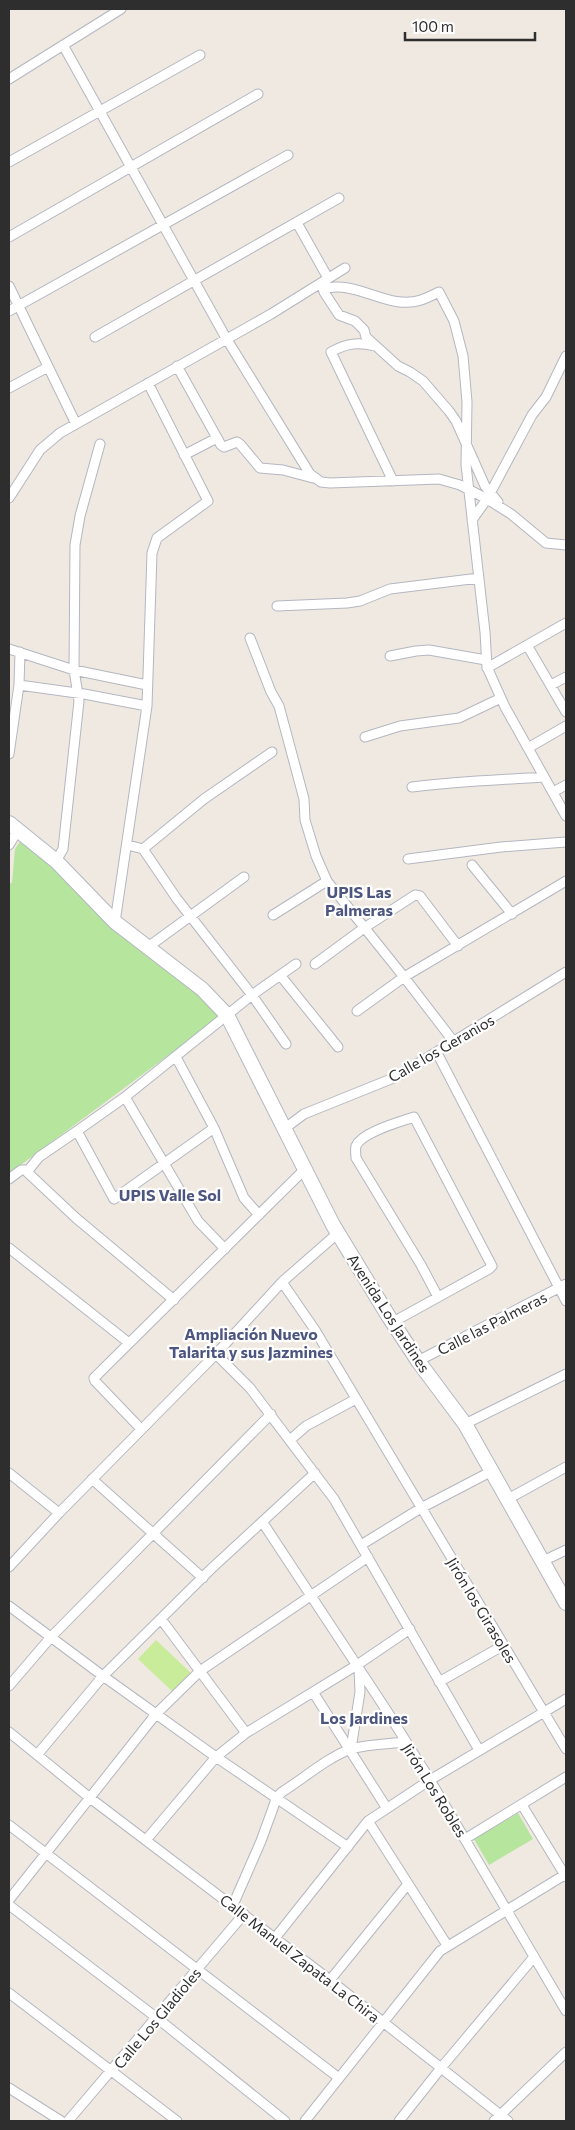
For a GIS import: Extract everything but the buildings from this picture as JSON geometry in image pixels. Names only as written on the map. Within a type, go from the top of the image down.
[{"type":"street","points":[[9,79],[121,9]]},
{"type":"street","points":[[63,45],[226,338],[310,474],[315,479]]},
{"type":"street","points":[[9,162],[200,55]]},
{"type":"street","points":[[9,237],[258,94]]},
{"type":"street","points":[[9,311],[288,154]]},
{"type":"street","points":[[95,337],[195,282],[339,198]]},
{"type":"street","points":[[297,223],[324,283],[331,306],[339,315],[356,321],[364,330],[366,337],[398,366],[410,372],[435,393],[456,421],[488,496]]},
{"type":"street","points":[[9,498],[40,450],[60,433],[271,314],[324,283],[345,268]]},
{"type":"street","points":[[324,283],[356,288],[376,296],[412,302],[421,301],[439,292],[454,321],[463,356],[467,402],[465,445],[487,664],[501,698],[566,816]]},
{"type":"street","points":[[9,286],[76,424]]},
{"type":"street","points":[[377,347],[356,343],[340,346],[331,352],[393,481]]},
{"type":"street","points":[[472,520],[488,496],[532,415],[546,397],[566,356]]},
{"type":"street","points":[[177,366],[217,438],[224,447],[237,442],[260,468],[283,470],[330,483],[439,479],[488,496],[546,543],[566,545]]},
{"type":"street","points":[[9,388],[48,367]]},
{"type":"street","points":[[115,922],[147,706],[151,643],[150,575],[152,553],[157,538],[208,501],[148,383]]},
{"type":"street","points":[[184,454],[217,438]]},
{"type":"street","points":[[56,861],[63,849],[79,700],[74,670],[77,528],[100,444]]},
{"type":"street","points":[[9,504],[17,487]]},
{"type":"street","points":[[277,606],[347,603],[360,601],[390,589],[479,578]]},
{"type":"street","points":[[390,656],[429,650],[487,664],[527,645],[566,623]]},
{"type":"street","points":[[250,638],[271,692],[279,706],[304,799],[305,820],[316,856],[327,881],[454,1042]]},
{"type":"street","points":[[527,645],[566,712]]},
{"type":"street","points":[[9,649],[74,670],[148,685]]},
{"type":"street","points":[[9,754],[19,685],[20,652]]},
{"type":"street","points":[[551,685],[566,677]]},
{"type":"street","points":[[19,685],[147,706]]},
{"type":"street","points":[[365,737],[400,726],[459,718],[501,698]]},
{"type":"street","points":[[528,748],[566,726]]},
{"type":"street","points":[[143,849],[204,799],[272,752]]},
{"type":"street","points":[[412,787],[455,781],[544,777]]},
{"type":"street","points":[[553,792],[566,785]]},
{"type":"street","points":[[9,845],[13,826]]},
{"type":"street","name":"Avenida Los Jardines","points":[[13,826],[56,861],[115,922],[202,989],[227,1015],[338,1233],[418,1361],[465,1424],[566,1603]]},
{"type":"street","points":[[408,859],[501,846],[566,842]]},
{"type":"street","points":[[128,844],[143,849],[190,916],[252,995],[286,1044]]},
{"type":"street","points":[[472,865],[512,914]]},
{"type":"street","points":[[148,947],[244,876]]},
{"type":"street","points":[[273,914],[327,881]]},
{"type":"street","points":[[356,1011],[404,977],[566,881]]},
{"type":"street","points":[[315,964],[364,928],[415,896],[420,896],[458,946]]},
{"type":"street","points":[[9,1179],[21,1170],[28,1170],[39,1157],[124,1097],[252,995],[296,964]]},
{"type":"street","name":"Calle los Geranios","points":[[284,1129],[304,1114],[396,1077],[566,972]]},
{"type":"street","points":[[280,975],[338,1047]]},
{"type":"street","points":[[436,1053],[563,1286],[566,1301]]},
{"type":"street","points":[[176,1057],[214,1128],[244,1198],[259,1215]]},
{"type":"street","points":[[124,1097],[198,1221],[225,1249]]},
{"type":"street","points":[[393,1322],[438,1297],[492,1266],[414,1117],[375,1131],[360,1140],[356,1148],[356,1158],[421,1265],[438,1297]]},
{"type":"street","points":[[77,1131],[114,1199],[214,1128]]},
{"type":"street","points":[[141,1429],[95,1382],[94,1378],[305,1169]]},
{"type":"street","points":[[28,1170],[27,1172],[76,1218],[174,1300]]},
{"type":"street","points":[[9,1567],[92,1478],[216,1354],[282,1282],[338,1233]]},
{"type":"street","points":[[9,1248],[129,1343]]},
{"type":"street","name":"Jirón los Girasoles","points":[[282,1282],[315,1330],[566,1749]]},
{"type":"street","name":"Calle las Palmeras","points":[[418,1361],[563,1286]]},
{"type":"street","points":[[216,1354],[250,1388],[334,1499],[479,1750]]},
{"type":"street","points":[[465,1424],[566,1374]]},
{"type":"street","points":[[290,1440],[306,1426],[356,1399]]},
{"type":"street","points":[[9,1686],[51,1637],[271,1414]]},
{"type":"street","points":[[508,1499],[566,1467]]},
{"type":"street","points":[[361,1545],[421,1508],[492,1471]]},
{"type":"street","points":[[9,1473],[59,1513]]},
{"type":"street","points":[[37,1755],[103,1676],[203,1578],[315,1473]]},
{"type":"street","points":[[92,1478],[203,1578]]},
{"type":"street","name":"Jirón Los Robles","points":[[263,1523],[430,1780],[566,2011]]},
{"type":"street","points":[[543,1561],[566,1550]]},
{"type":"street","points":[[9,1900],[156,1714],[200,1671],[368,1557]]},
{"type":"street","points":[[9,1606],[216,1757],[348,1846]]},
{"type":"street","points":[[161,1619],[246,1733]]},
{"type":"street","points":[[146,1840],[216,1757],[246,1733],[358,1667],[410,1629]]},
{"type":"street","points":[[440,1682],[504,1646]]},
{"type":"street","points":[[351,1750],[360,1692],[358,1667]]},
{"type":"street","points":[[313,1692],[386,1807]]},
{"type":"street","points":[[275,1938],[368,1821],[386,1807],[566,1699]]},
{"type":"street","name":"Calle Manuel Zapata La Chira","points":[[9,1732],[90,1798],[330,1980],[441,2068],[497,2118],[508,2121]]},
{"type":"street","points":[[233,1905],[261,1841],[277,1797],[340,1754],[368,1746],[405,1742]]},
{"type":"street","points":[[465,1839],[566,1777]]},
{"type":"street","points":[[305,2121],[440,1950],[566,1875],[522,1805]]},
{"type":"street","points":[[368,1821],[447,1945]]},
{"type":"street","points":[[9,1825],[198,1968],[339,2078]]},
{"type":"street","points":[[330,1980],[408,1884]]},
{"type":"street","points":[[9,1906],[157,2018],[285,2121]]},
{"type":"street","name":"Calle Los Gladioles","points":[[68,2121],[244,1914]]},
{"type":"street","points":[[399,2121],[534,1957]]},
{"type":"street","points":[[9,1992],[177,2121]]},
{"type":"street","points":[[497,2118],[566,2052]]},
{"type":"street","points":[[9,2088],[61,2121]]},
{"type":"green space","points":[[21,840],[59,873],[121,936],[187,982],[221,1016],[18,1167],[9,1176],[9,885],[12,882],[15,849]]},
{"type":"green space","points":[[156,1640],[192,1674],[174,1693],[138,1659]]},
{"type":"green space","points":[[518,1813],[533,1839],[489,1865],[474,1839]]},
{"type":"district","name":"UPIS Las Palmeras","points":[[359,900]]},
{"type":"district","name":"UPIS Valle Sol","points":[[170,1194]]},
{"type":"district","name":"Ampliación Nuevo Talarita y sus Jazmines","points":[[251,1342]]},
{"type":"district","name":"Los Jardines","points":[[364,1717]]}]
